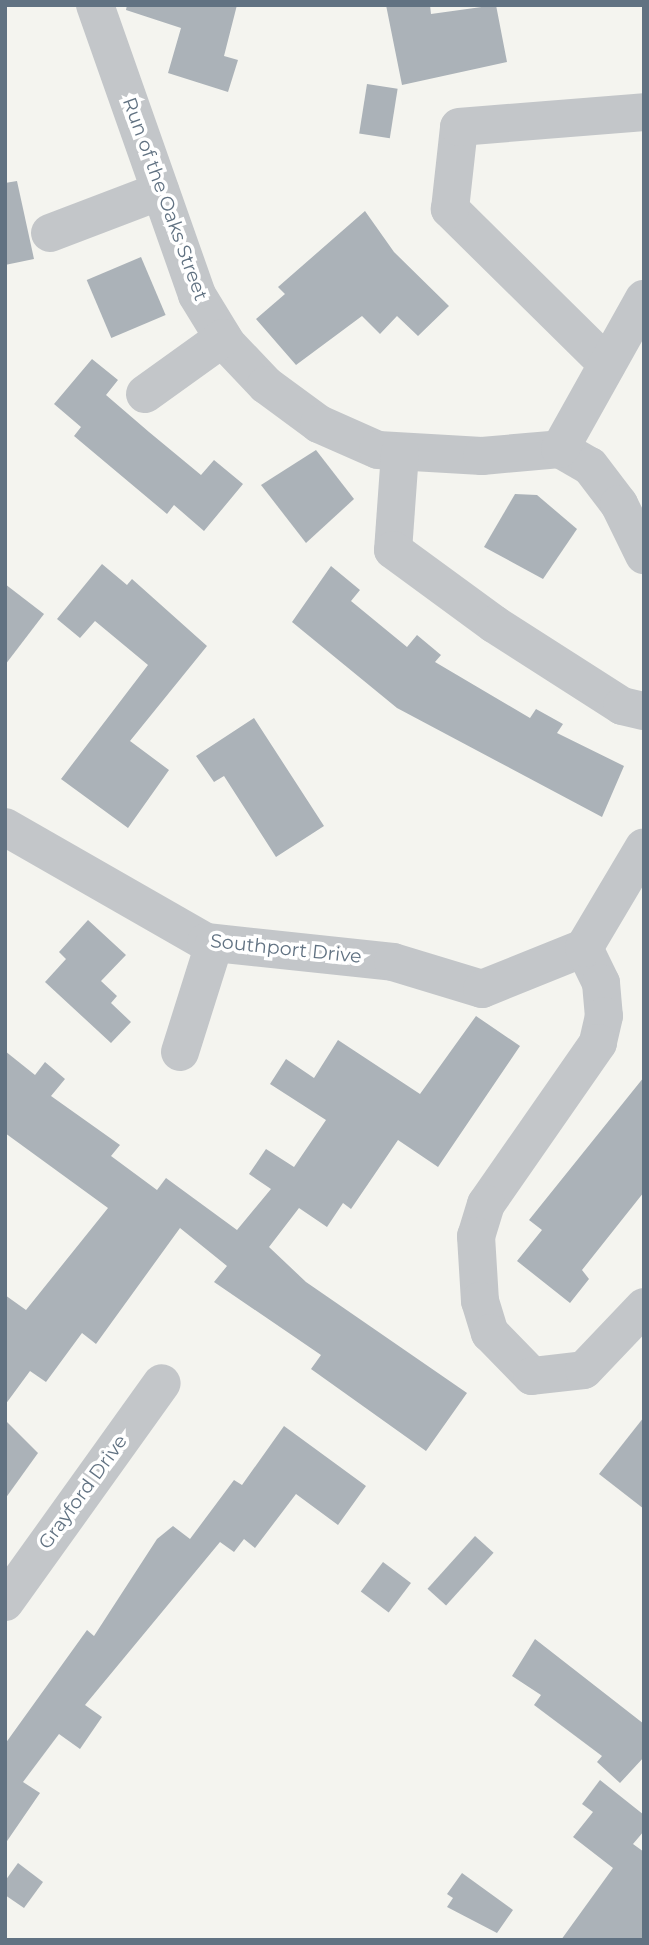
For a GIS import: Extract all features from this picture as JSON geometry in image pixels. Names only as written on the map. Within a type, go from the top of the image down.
[{"type":"street","name":"Run of the Oaks Street","points":[[95,5],[197,295],[223,338],[266,385],[318,424],[400,453],[482,456],[560,449]]},
{"type":"street","points":[[607,364],[450,209],[459,127],[644,111]]},
{"type":"street","points":[[50,233],[160,191]]},
{"type":"street","points":[[644,299],[560,449],[590,466],[619,504],[644,555]]},
{"type":"street","points":[[145,394],[223,338]]},
{"type":"street","points":[[400,453],[393,550],[494,624],[622,706],[644,711]]},
{"type":"street","name":"Southport Drive","points":[[5,827],[174,929],[215,944],[381,960],[482,989],[584,948]]},
{"type":"street","points":[[644,847],[584,948],[601,983],[604,1016],[598,1043],[486,1204],[476,1236],[480,1301],[490,1334],[532,1376],[583,1370],[644,1307]]},
{"type":"street","points":[[180,1052],[215,944]]},
{"type":"street","name":"Grayford Drive","points":[[5,1602],[162,1383]]},
{"type":"building","points":[[127,5],[237,5],[224,56],[238,60],[228,92],[168,73],[181,28],[126,10]]},
{"type":"building","points":[[386,5],[430,5],[431,14],[496,5],[507,62],[402,85]]},
{"type":"building","points":[[367,84],[398,89],[390,138],[359,133]]},
{"type":"building","points":[[17,181],[34,259],[5,265],[5,183]]},
{"type":"building","points":[[365,211],[394,252],[449,306],[418,336],[397,316],[380,334],[362,316],[296,365],[256,319],[285,294],[278,287]]},
{"type":"building","points":[[141,257],[166,315],[111,338],[87,280]]},
{"type":"building","points":[[92,359],[118,380],[106,395],[149,432],[201,475],[214,460],[243,484],[204,531],[174,505],[167,514],[74,436],[81,427],[54,404]]},
{"type":"building","points":[[316,450],[354,499],[306,543],[261,485]]},
{"type":"building","points":[[515,494],[537,495],[577,529],[543,579],[484,547]]},
{"type":"building","points":[[102,564],[127,585],[132,579],[207,646],[130,741],[169,770],[128,828],[61,779],[148,665],[95,621],[80,638],[57,619]]},
{"type":"building","points":[[331,566],[360,590],[351,601],[407,647],[417,635],[441,655],[435,662],[530,718],[536,709],[563,724],[557,733],[624,766],[602,817],[397,708],[292,622]]},
{"type":"building","points":[[5,584],[44,614],[5,665]]},
{"type":"building","points":[[254,718],[324,826],[276,857],[224,776],[214,782],[196,756]]},
{"type":"building","points":[[88,920],[126,955],[101,981],[117,996],[111,1003],[131,1022],[111,1043],[45,982],[66,959],[59,952]]},
{"type":"building","points":[[476,1016],[520,1046],[438,1167],[398,1140],[351,1209],[343,1203],[327,1227],[299,1208],[269,1247],[306,1282],[467,1393],[426,1451],[311,1369],[321,1355],[214,1282],[227,1266],[180,1228],[96,1344],[82,1333],[46,1382],[30,1371],[5,1405],[5,1295],[26,1310],[108,1208],[5,1133],[5,1051],[35,1075],[45,1062],[65,1079],[51,1096],[120,1145],[111,1156],[157,1190],[166,1178],[237,1230],[271,1189],[249,1174],[266,1149],[294,1167],[326,1120],[270,1084],[286,1059],[314,1078],[338,1040],[420,1094]]},
{"type":"building","points":[[644,1077],[644,1192],[582,1270],[589,1279],[570,1303],[517,1261],[542,1230],[529,1220]]},
{"type":"building","points":[[644,1417],[644,1509],[599,1474]]},
{"type":"building","points":[[5,1420],[38,1453],[5,1499]]},
{"type":"building","points":[[284,1426],[366,1486],[338,1525],[296,1494],[255,1548],[244,1539],[234,1552],[220,1542],[85,1705],[102,1717],[80,1749],[59,1734],[23,1782],[40,1793],[5,1844],[5,1744],[87,1630],[94,1636],[157,1539],[173,1526],[190,1539],[234,1480],[242,1485]]},
{"type":"building","points":[[475,1536],[494,1553],[446,1605],[427,1589]]},
{"type":"building","points":[[383,1562],[411,1583],[389,1613],[361,1592]]},
{"type":"building","points":[[535,1639],[644,1724],[644,1757],[620,1783],[597,1762],[602,1756],[534,1705],[541,1695],[512,1676]]},
{"type":"building","points":[[600,1780],[644,1815],[644,1831],[633,1844],[644,1852],[644,1940],[561,1940],[613,1868],[573,1837],[593,1812],[582,1804]]},
{"type":"building","points":[[18,1863],[43,1882],[24,1908],[5,1895],[5,1881]]},
{"type":"building","points":[[462,1873],[513,1910],[497,1933],[447,1907],[453,1898],[447,1894]]}]
